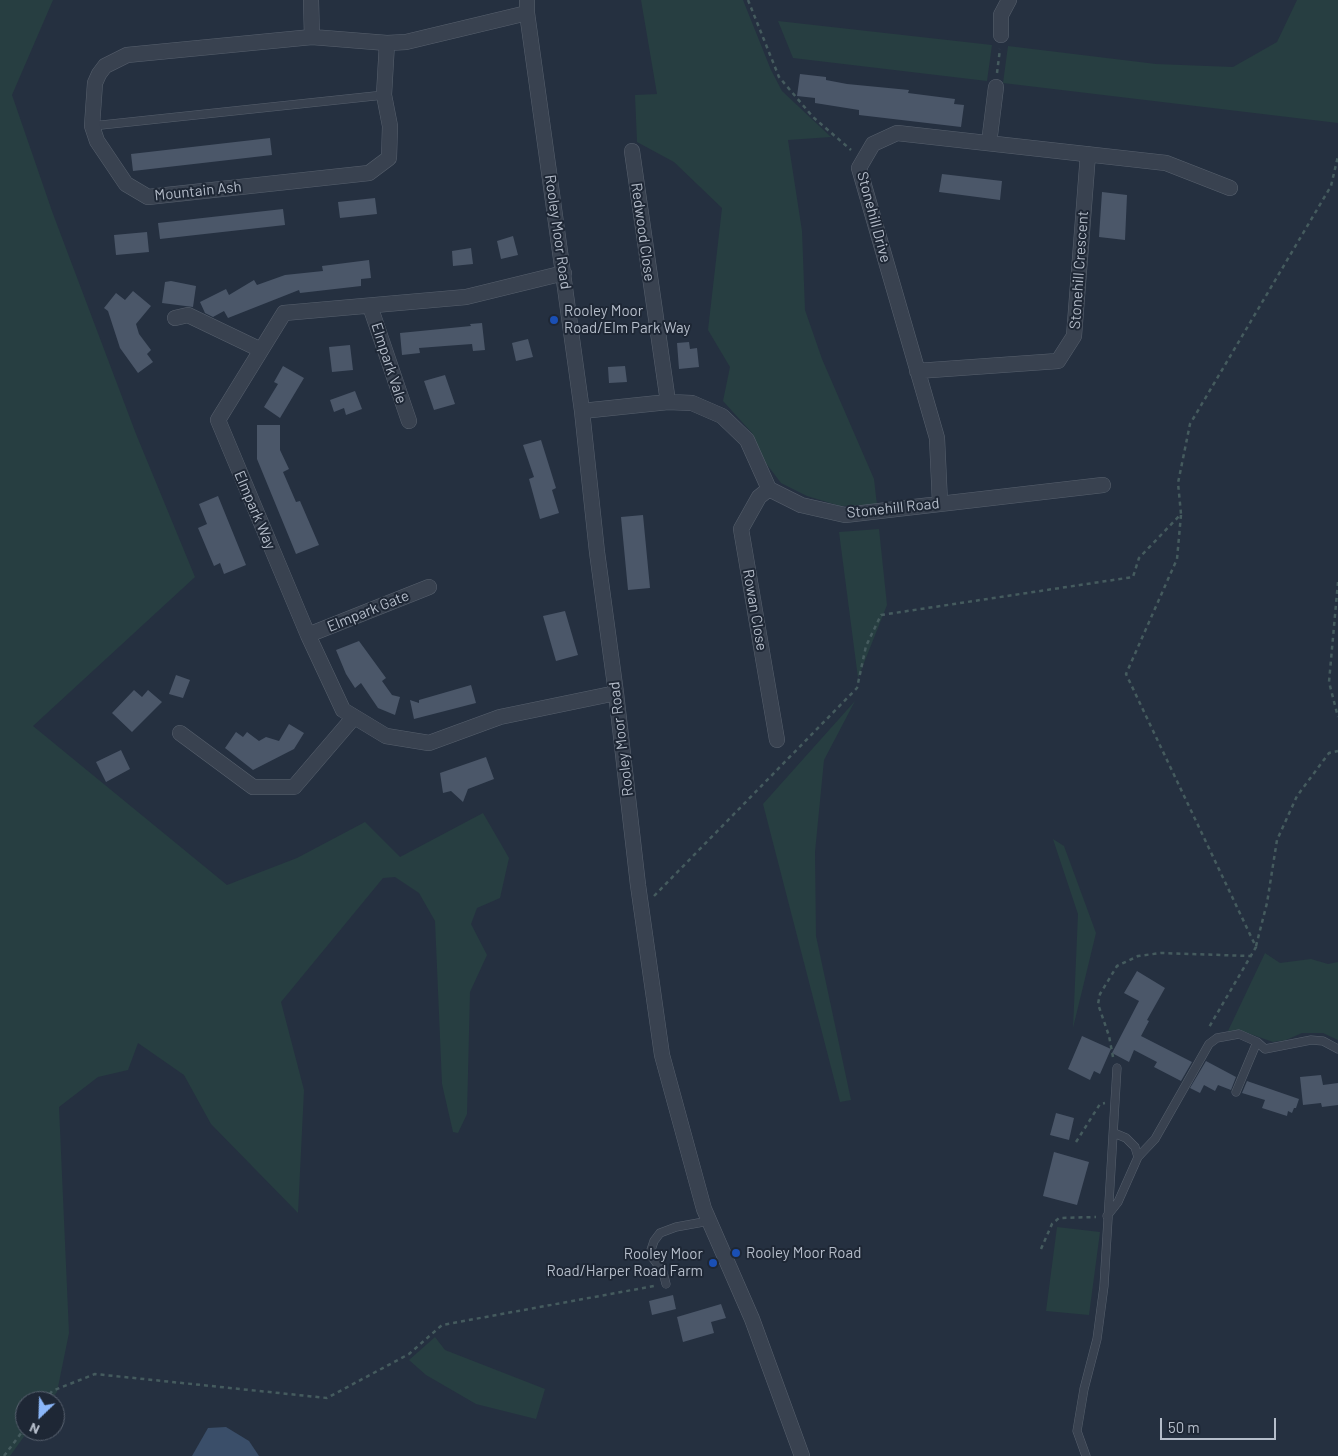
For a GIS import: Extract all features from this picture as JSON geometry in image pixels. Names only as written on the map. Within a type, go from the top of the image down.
[{"type":"street","points":[[311,0],[312,37]]},
{"type":"street","points":[[1001,35],[1001,15],[1009,0]]},
{"type":"street","name":"Mountain Ash","points":[[387,43],[384,95],[390,126],[389,158],[369,173],[148,197],[126,184],[97,141],[92,126],[95,83],[99,74],[105,66],[126,55],[312,37],[387,43],[406,42],[527,7]]},
{"type":"street","name":"Rooley Moor Road","points":[[527,7],[582,411],[596,552],[616,692],[641,909],[662,1055],[709,1221],[752,1319],[802,1456]]},
{"type":"street","points":[[989,143],[996,87]]},
{"type":"street","name":"Stonehill Drive","points":[[940,503],[936,438],[859,168],[873,144],[898,133],[1166,163],[1230,188]]},
{"type":"street","name":"Redwood Close","points":[[632,151],[668,402]]},
{"type":"street","name":"Stonehill Crescent","points":[[917,371],[1058,361],[1074,336],[1088,154]]},
{"type":"street","name":"Elmpark Way","points":[[564,273],[466,297],[284,313],[218,420],[308,635],[343,710],[386,736],[429,743],[500,717],[616,692]]},
{"type":"street","name":"Elmpark Vale","points":[[370,306],[409,421]]},
{"type":"street","points":[[174,318],[188,315],[261,350]]},
{"type":"street","points":[[582,411],[668,402],[692,403],[722,416],[747,440],[769,489]]},
{"type":"street","name":"Stonehill Road","points":[[769,489],[801,505],[845,516],[940,503],[1103,486]]},
{"type":"street","name":"Rowan Close","points":[[769,489],[759,497],[741,530],[777,740]]},
{"type":"street","name":"Elmpark Gate","points":[[308,635],[429,587]]},
{"type":"street","points":[[180,733],[253,787],[294,787],[354,717]]},
{"type":"lane","points":[[92,126],[384,95]]},
{"type":"lane","points":[[1108,1216],[1118,1202],[1138,1157],[1155,1139],[1209,1044],[1217,1038],[1239,1034],[1257,1042],[1265,1050],[1311,1040],[1323,1040],[1338,1048]]},
{"type":"lane","points":[[1236,1092],[1257,1042]]},
{"type":"lane","points":[[1086,1456],[1077,1431],[1084,1388],[1097,1339],[1104,1286],[1116,1102],[1116,1068]]},
{"type":"lane","points":[[1114,1133],[1126,1138],[1135,1148],[1138,1157]]},
{"type":"lane","points":[[666,1284],[663,1272],[652,1257],[651,1250],[657,1237],[660,1233],[676,1227],[709,1221]]},
{"type":"path","points":[[748,0],[779,77],[813,117],[863,160]]},
{"type":"path","points":[[996,87],[1001,35]]},
{"type":"path","points":[[1256,947],[1126,674],[1176,559],[1181,514],[1178,483],[1190,424],[1331,186],[1338,156]]},
{"type":"path","points":[[641,909],[857,688],[866,646],[882,615],[1133,577],[1139,558],[1181,514]]},
{"type":"path","points":[[1338,582],[1329,682],[1338,717]]},
{"type":"path","points":[[1209,1044],[1205,1035],[1256,947],[1267,903],[1276,840],[1297,796],[1330,753],[1338,751]]},
{"type":"path","points":[[1116,1068],[1098,1004],[1100,994],[1117,966],[1138,956],[1161,954],[1251,956]]},
{"type":"path","points":[[1076,1142],[1100,1104],[1116,1102]]},
{"type":"path","points":[[1041,1249],[1052,1224],[1059,1218],[1108,1216]]},
{"type":"path","points":[[52,1391],[95,1374],[327,1398],[409,1354],[442,1325],[666,1284]]},
{"type":"path","points":[[4,1456],[15,1441]]},
{"type":"green space","points":[[0,0],[53,0],[12,95],[53,214],[136,434],[195,577],[33,726],[227,885],[297,858],[365,822],[400,857],[483,813],[509,858],[500,898],[477,908],[471,924],[487,955],[470,992],[467,1114],[458,1133],[453,1132],[442,1084],[435,921],[419,893],[395,877],[383,878],[281,1002],[304,1090],[298,1213],[211,1124],[184,1075],[138,1043],[128,1070],[98,1077],[59,1107],[69,1333],[57,1391],[15,1391],[15,1441],[21,1441],[10,1456],[0,1456]]},
{"type":"green space","points":[[641,0],[743,0],[771,70],[782,91],[831,137],[788,140],[802,231],[805,310],[822,359],[874,479],[877,505],[840,506],[807,496],[781,483],[765,462],[752,433],[723,401],[730,367],[708,330],[722,208],[674,162],[637,142],[635,95],[657,94]]},
{"type":"green space","points":[[1297,0],[1338,0],[1338,123],[1003,83],[1008,46],[1156,64],[1233,67],[1277,42]]},
{"type":"green space","points":[[778,21],[992,45],[987,81],[793,58]]},
{"type":"green space","points":[[879,529],[887,605],[858,678],[839,532]]},
{"type":"green space","points":[[855,701],[824,760],[815,852],[816,936],[851,1100],[840,1102],[763,804]]},
{"type":"green space","points":[[1053,839],[1064,846],[1096,933],[1073,1028],[1078,914]]},
{"type":"green space","points":[[1265,953],[1280,963],[1311,959],[1328,964],[1338,962],[1338,1040],[1323,1033],[1302,1033],[1286,1040],[1273,1042],[1239,1030],[1228,1031]]},
{"type":"green space","points":[[1057,1227],[1100,1232],[1089,1315],[1046,1311]]},
{"type":"green space","points":[[435,1337],[445,1350],[545,1389],[536,1419],[476,1404],[426,1375],[409,1360]]},
{"type":"water","points":[[226,1427],[249,1441],[259,1456],[192,1456],[208,1428]]},
{"type":"building","points":[[800,74],[826,77],[826,80],[847,84],[909,90],[908,93],[955,99],[954,104],[964,105],[961,127],[859,115],[859,110],[815,103],[815,98],[797,96]]},
{"type":"building","points":[[270,138],[272,155],[133,171],[131,154]]},
{"type":"building","points":[[942,174],[1002,181],[1000,200],[939,192]]},
{"type":"building","points":[[1102,192],[1127,195],[1125,240],[1099,237]]},
{"type":"building","points":[[375,198],[377,214],[340,218],[338,202]]},
{"type":"building","points":[[283,209],[285,225],[160,239],[158,223]]},
{"type":"building","points":[[147,232],[149,252],[116,255],[114,235]]},
{"type":"building","points":[[513,236],[518,255],[501,259],[497,241]]},
{"type":"building","points":[[471,248],[473,264],[453,266],[452,251]]},
{"type":"building","points":[[369,260],[371,278],[361,279],[361,286],[300,293],[299,290],[228,318],[224,311],[213,317],[205,313],[200,302],[226,289],[229,295],[254,280],[257,285],[285,275],[323,271],[322,266]]},
{"type":"building","points":[[171,281],[196,286],[193,307],[162,303],[165,282]]},
{"type":"building","points":[[133,291],[151,306],[136,324],[139,334],[151,350],[147,354],[153,362],[138,373],[120,348],[108,311],[104,308],[116,293],[125,300]]},
{"type":"building","points":[[482,323],[485,350],[473,351],[472,344],[419,348],[420,353],[402,355],[400,333],[471,326],[470,324]]},
{"type":"building","points":[[528,339],[533,357],[516,361],[512,343]]},
{"type":"building","points":[[689,342],[690,349],[697,348],[699,367],[679,369],[677,343]]},
{"type":"building","points":[[350,345],[353,370],[332,372],[329,347]]},
{"type":"building","points":[[283,366],[304,378],[280,418],[264,407],[278,384],[274,382]]},
{"type":"building","points":[[625,366],[627,382],[609,383],[608,367]]},
{"type":"building","points":[[445,375],[455,404],[434,410],[424,381]]},
{"type":"building","points":[[355,391],[362,409],[346,415],[344,408],[334,412],[330,400]]},
{"type":"building","points":[[257,425],[280,425],[280,450],[289,469],[283,472],[296,502],[300,501],[319,545],[296,554],[257,459]]},
{"type":"building","points":[[541,440],[556,488],[552,490],[559,513],[540,519],[529,479],[534,477],[523,445]]},
{"type":"building","points":[[218,496],[246,565],[224,574],[220,563],[214,566],[198,528],[207,524],[199,504]]},
{"type":"building","points":[[643,515],[650,588],[628,590],[621,517]]},
{"type":"building","points":[[565,611],[578,655],[556,661],[543,616]]},
{"type":"building","points":[[359,641],[386,678],[382,681],[392,695],[400,697],[395,715],[378,708],[361,683],[355,688],[346,674],[336,650]]},
{"type":"building","points":[[176,675],[190,680],[183,698],[169,694]]},
{"type":"building","points":[[471,685],[476,703],[414,719],[410,700],[419,703],[419,700]]},
{"type":"building","points":[[134,690],[142,697],[148,690],[162,702],[132,732],[112,713]]},
{"type":"building","points":[[289,724],[304,733],[294,749],[253,770],[225,748],[236,732],[243,737],[247,732],[259,741],[266,737],[279,741]]},
{"type":"building","points":[[121,750],[130,769],[106,782],[96,762]]},
{"type":"building","points":[[486,757],[494,779],[468,789],[463,802],[451,791],[443,793],[440,773]]},
{"type":"building","points":[[1137,971],[1165,988],[1147,1020],[1149,1021],[1141,1036],[1192,1062],[1181,1081],[1154,1067],[1157,1062],[1134,1050],[1129,1062],[1112,1053],[1139,1001],[1124,993]]},
{"type":"building","points":[[1082,1036],[1111,1049],[1100,1074],[1094,1071],[1090,1080],[1068,1069]]},
{"type":"building","points":[[1206,1061],[1236,1077],[1231,1090],[1218,1085],[1215,1091],[1204,1085],[1200,1093],[1190,1088]]},
{"type":"building","points":[[1321,1075],[1323,1085],[1338,1083],[1338,1105],[1322,1107],[1321,1103],[1303,1105],[1300,1077]]},
{"type":"building","points":[[1247,1081],[1299,1099],[1296,1108],[1294,1108],[1292,1113],[1288,1111],[1287,1116],[1262,1108],[1265,1100],[1242,1093]]},
{"type":"building","points":[[1056,1113],[1074,1118],[1069,1140],[1050,1135]]},
{"type":"building","points":[[1054,1152],[1089,1162],[1077,1205],[1043,1196]]},
{"type":"building","points":[[673,1295],[676,1309],[652,1315],[649,1301]]},
{"type":"building","points":[[721,1304],[726,1318],[711,1322],[714,1333],[683,1342],[677,1317]]},
{"type":"place","name":"Rooley Moor Road/Elm Park Way","points":[[554,320]]},
{"type":"place","name":"Rooley Moor Road","points":[[736,1253]]},
{"type":"place","name":"Rooley Moor Road/Harper Road Farm","points":[[713,1263]]}]
